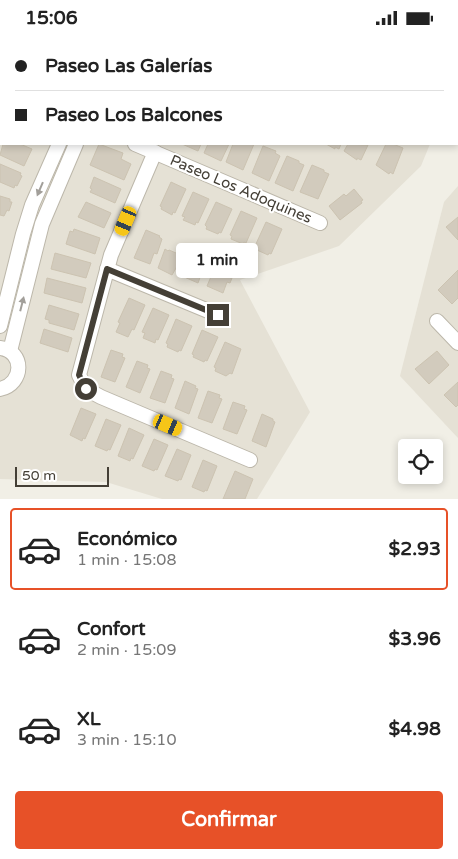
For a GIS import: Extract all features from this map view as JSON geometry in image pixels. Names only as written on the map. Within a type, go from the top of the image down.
[{"type":"street","points":[[0,326],[32,205],[59,145]]},
{"type":"street","points":[[0,389],[8,387],[17,376],[18,362],[5,349],[42,224],[76,145]]},
{"type":"street","name":"Paseo Los Adoquines","points":[[138,145],[320,223]]},
{"type":"street","points":[[155,152],[111,255],[79,375],[86,389],[101,397],[250,461]]},
{"type":"street","points":[[107,269],[218,315]]},
{"type":"street","points":[[437,321],[458,343]]},
{"type":"shaded area","points":[[0,145],[430,145],[421,166],[339,246],[240,280],[310,412],[257,499],[162,499],[106,482],[0,479]]},
{"type":"shaded area","points":[[458,186],[458,438],[400,376],[444,202]]},
{"type":"building","points":[[3,145],[22,145],[32,149],[24,166],[0,155]]},
{"type":"building","points":[[99,145],[123,153],[121,159],[131,164],[124,180],[90,165]]},
{"type":"building","points":[[184,145],[201,145],[198,151]]},
{"type":"building","points":[[208,145],[229,145],[221,161],[204,153]]},
{"type":"building","points":[[233,145],[254,145],[243,170],[226,162]]},
{"type":"building","points":[[328,145],[341,145],[339,149],[335,147],[335,149]]},
{"type":"building","points":[[347,145],[368,145],[361,160],[357,158],[357,160],[344,151]]},
{"type":"building","points":[[386,145],[396,145],[403,148],[393,174],[390,172],[389,174],[376,165]]},
{"type":"building","points":[[263,146],[276,151],[275,153],[280,156],[269,181],[252,173]]},
{"type":"building","points":[[287,156],[304,165],[293,191],[275,183]]},
{"type":"building","points":[[0,164],[21,173],[20,175],[22,176],[17,186],[15,185],[14,188],[0,182]]},
{"type":"building","points":[[312,165],[329,174],[318,199],[300,192]]},
{"type":"building","points":[[94,177],[121,189],[115,203],[90,192]]},
{"type":"building","points":[[171,182],[186,189],[175,213],[173,212],[172,215],[161,209],[162,207],[160,206]]},
{"type":"building","points":[[354,189],[363,200],[361,201],[362,203],[340,220],[329,206]]},
{"type":"building","points":[[193,192],[209,199],[198,223],[196,222],[195,225],[183,220],[185,217],[182,216]]},
{"type":"building","points":[[0,196],[10,199],[10,202],[12,202],[9,211],[7,210],[4,216],[0,215]]},
{"type":"building","points":[[86,202],[111,213],[104,228],[78,217]]},
{"type":"building","points":[[216,202],[232,209],[221,233],[219,232],[218,234],[206,229],[205,225]]},
{"type":"building","points":[[241,211],[257,218],[246,243],[244,242],[243,244],[231,239],[232,236],[230,235]]},
{"type":"building","points":[[458,217],[458,240],[446,227]]},
{"type":"building","points":[[266,222],[282,229],[271,254],[269,253],[268,255],[257,250],[258,247],[255,246]]},
{"type":"building","points":[[74,229],[100,238],[95,254],[66,244],[70,231],[73,232]]},
{"type":"building","points":[[146,230],[160,236],[162,239],[157,254],[154,253],[150,264],[134,258]]},
{"type":"building","points":[[194,248],[208,254],[207,256],[210,257],[205,273],[202,272],[198,283],[182,276]]},
{"type":"building","points":[[165,249],[183,256],[172,275],[158,268]]},
{"type":"building","points":[[55,253],[91,263],[86,278],[51,269]]},
{"type":"building","points":[[219,258],[233,264],[232,266],[234,267],[230,283],[227,282],[223,293],[207,286]]},
{"type":"building","points":[[458,270],[458,298],[452,304],[438,290]]},
{"type":"building","points":[[47,278],[86,288],[82,303],[44,293]]},
{"type":"building","points":[[129,298],[145,305],[134,330],[132,329],[128,337],[116,332],[120,323],[118,322]]},
{"type":"building","points":[[49,305],[79,314],[74,330],[49,323],[49,320],[45,319]]},
{"type":"building","points":[[153,308],[169,315],[155,343],[143,338],[145,333],[142,332]]},
{"type":"building","points":[[176,319],[192,326],[181,351],[179,350],[178,352],[167,347],[168,344],[166,343]]},
{"type":"building","points":[[44,329],[72,338],[68,352],[40,343]]},
{"type":"building","points":[[202,330],[218,337],[207,361],[205,360],[204,362],[193,357],[194,355],[192,354]]},
{"type":"building","points":[[225,342],[241,349],[232,374],[230,373],[226,376],[215,371],[216,368],[214,367]]},
{"type":"building","points":[[111,350],[123,354],[122,357],[125,358],[115,382],[101,377]]},
{"type":"building","points":[[437,351],[449,365],[429,384],[415,369]]},
{"type":"building","points":[[137,361],[148,365],[147,368],[150,369],[140,393],[126,387]]},
{"type":"building","points":[[161,371],[172,375],[171,378],[174,379],[165,403],[150,398]]},
{"type":"building","points":[[185,381],[196,386],[195,388],[198,389],[189,414],[175,408]]},
{"type":"building","points":[[458,382],[458,405],[456,407],[444,395]]},
{"type":"building","points":[[208,391],[220,395],[219,398],[222,399],[212,423],[198,418]]},
{"type":"building","points":[[233,402],[245,406],[244,409],[247,410],[237,434],[223,429]]},
{"type":"building","points":[[81,408],[96,414],[85,439],[83,438],[82,441],[70,435]]},
{"type":"building","points":[[262,414],[273,419],[275,422],[266,447],[252,441]]},
{"type":"building","points":[[106,419],[121,425],[110,450],[108,449],[107,451],[95,446]]},
{"type":"building","points":[[129,428],[144,435],[133,459],[131,458],[130,461],[118,456]]},
{"type":"building","points":[[154,439],[168,445],[157,470],[155,469],[154,471],[142,466]]},
{"type":"building","points":[[177,449],[191,455],[181,480],[179,479],[178,481],[165,476]]},
{"type":"building","points":[[203,460],[217,466],[207,491],[205,490],[204,492],[192,487]]},
{"type":"building","points":[[235,471],[253,479],[245,499],[223,499]]},
{"type":"route","points":[[86,389],[79,375],[107,269],[218,315]]}]
